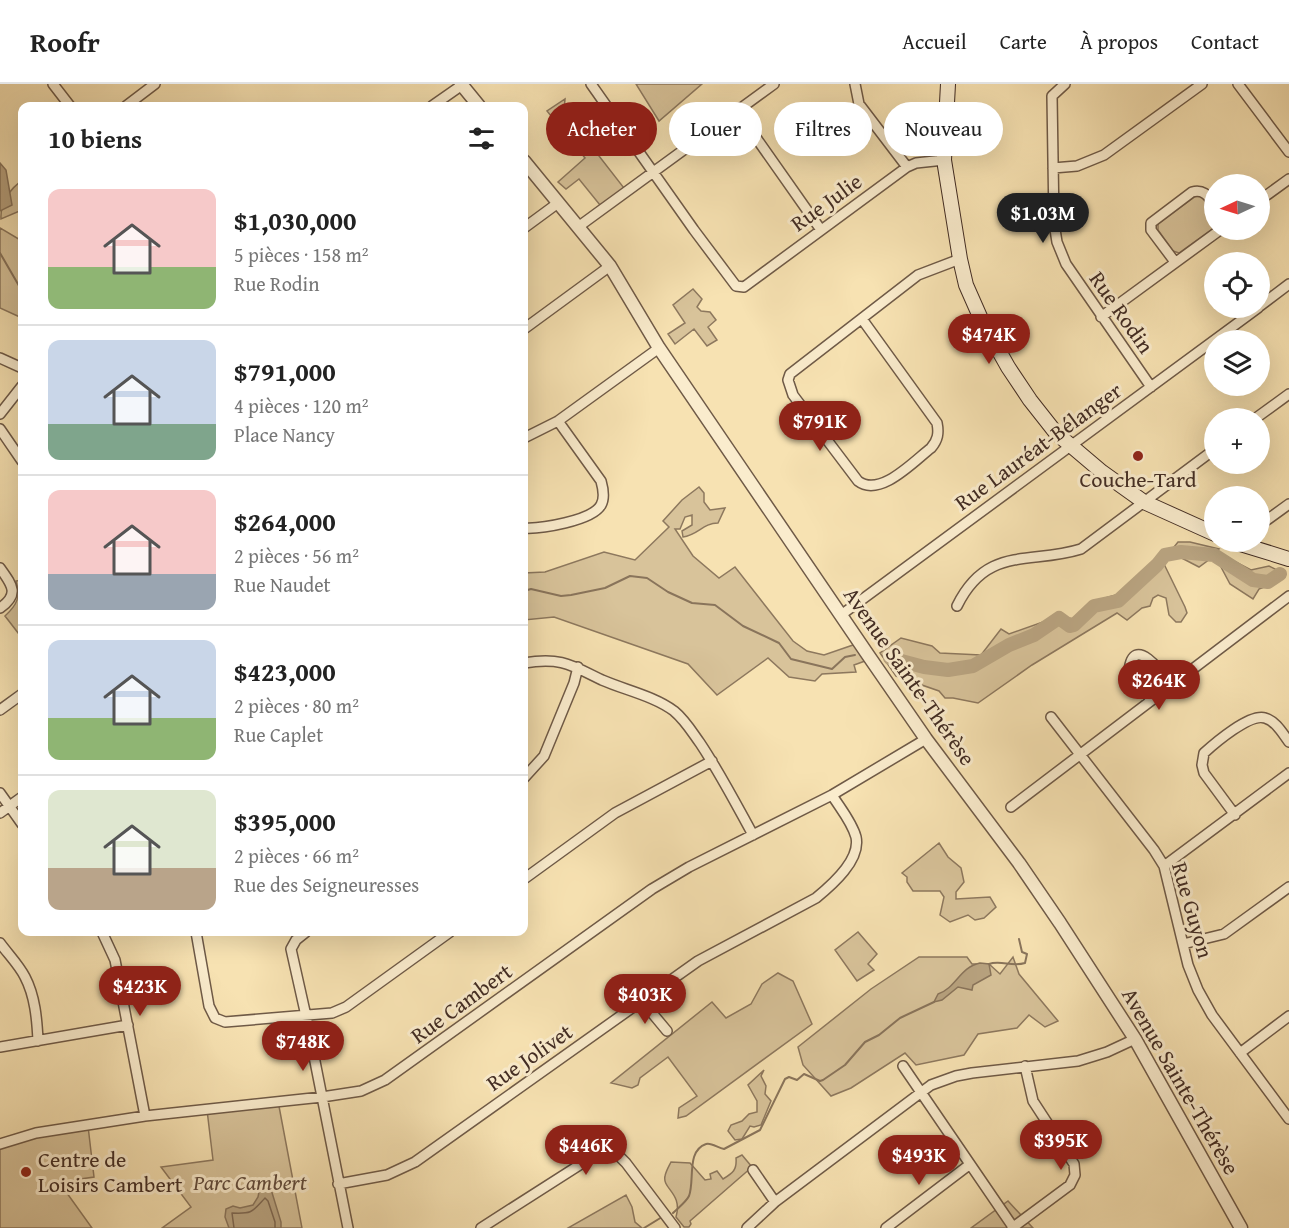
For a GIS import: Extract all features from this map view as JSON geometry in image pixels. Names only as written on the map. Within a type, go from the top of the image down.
[{"type":"main road","points":[[948,84],[944,160],[960,259],[966,285],[981,319],[1008,367],[1056,433],[1102,472],[1144,502],[1204,529]]},
{"type":"main road","points":[[1270,552],[1289,559]]},
{"type":"street","points":[[53,84],[67,102]]},
{"type":"street","points":[[131,102],[155,84]]},
{"type":"street","points":[[591,84],[652,171]]},
{"type":"street","points":[[751,102],[774,84]]},
{"type":"street","points":[[855,84],[859,105],[907,167]]},
{"type":"street","name":"Rue Rodin","points":[[1065,84],[1052,96],[1054,223],[1057,242],[1066,264],[1151,387]]},
{"type":"street","points":[[1053,168],[1077,166],[1104,155],[1202,84]]},
{"type":"street","points":[[1238,84],[1289,152]]},
{"type":"street","points":[[438,102],[461,85],[476,102]]},
{"type":"street","points":[[762,146],[821,230]]},
{"type":"street","points":[[578,227],[674,156]]},
{"type":"street","name":"Rue Julie","points":[[652,171],[736,286],[744,287],[907,167],[916,163],[944,160]]},
{"type":"street","name":"Avenue Sainte-Thérèse","points":[[528,166],[610,266],[659,348],[841,615],[926,739],[1019,863],[1135,1039],[1241,1228]]},
{"type":"street","points":[[1270,193],[1289,179]]},
{"type":"street","points":[[1175,262],[1150,230],[1150,223],[1192,192],[1204,192]]},
{"type":"street","points":[[528,225],[558,203]]},
{"type":"street","points":[[1101,317],[1206,240]]},
{"type":"street","points":[[862,319],[937,423],[938,430],[936,442],[932,448],[886,482],[877,485],[863,485],[858,480],[793,395],[788,380],[790,374],[918,275],[960,259]]},
{"type":"street","points":[[528,326],[610,266]]},
{"type":"street","name":"Rue Lauréat-Bélanger","points":[[1270,299],[1289,284]]},
{"type":"street","name":"Rue Lauréat-Bélanger","points":[[841,615],[1244,318]]},
{"type":"street","points":[[528,436],[558,421],[659,348]]},
{"type":"street","points":[[0,358],[18,366]]},
{"type":"street","points":[[0,414],[18,391]]},
{"type":"street","points":[[1270,408],[1289,394]]},
{"type":"street","points":[[528,528],[554,525],[581,518],[594,512],[601,505],[603,489],[601,482],[558,421]]},
{"type":"street","points":[[0,429],[18,455]]},
{"type":"street","points":[[957,606],[967,587],[997,565],[1017,558],[1066,554],[1081,549],[1204,457]]},
{"type":"street","points":[[1270,518],[1289,504]]},
{"type":"street","points":[[0,568],[12,586],[13,592],[9,602],[0,608]]},
{"type":"street","points":[[1011,807],[1289,596]]},
{"type":"street","points":[[1151,700],[1129,671],[1134,657],[1142,655],[1149,657],[1171,685]]},
{"type":"street","points":[[528,663],[552,661],[578,667],[674,711],[684,720],[712,761],[753,835]]},
{"type":"street","points":[[528,774],[544,756],[578,667]]},
{"type":"street","points":[[0,710],[18,697]]},
{"type":"street","name":"Rue Guyon","points":[[1051,717],[1164,866],[1188,966],[1198,990],[1212,1015],[1289,1119]]},
{"type":"street","points":[[1235,815],[1204,773],[1202,765],[1204,753],[1247,721],[1259,717],[1273,722],[1289,742]]},
{"type":"street","name":"Rue Cambert","points":[[0,1144],[36,1133],[145,1116],[361,1091],[385,1080],[652,889],[689,867],[832,795],[926,739]]},
{"type":"street","points":[[528,876],[615,813],[712,761]]},
{"type":"street","points":[[1164,866],[1235,815],[1289,772]]},
{"type":"street","points":[[0,793],[18,818]]},
{"type":"street","name":"Rue Jolivet","points":[[338,1184],[387,1175],[415,1162],[698,961],[816,898],[849,864],[856,851],[856,838],[832,795]]},
{"type":"street","points":[[0,813],[18,800]]},
{"type":"street","points":[[1183,945],[1224,934],[1289,887]]},
{"type":"street","points":[[104,936],[115,960],[145,1116]]},
{"type":"street","points":[[197,936],[209,1006],[215,1018],[225,1022],[322,1015],[346,1007],[444,936]]},
{"type":"street","points":[[301,936],[291,949],[348,1228]]},
{"type":"street","points":[[0,943],[24,974],[30,988],[36,1015],[38,1041]]},
{"type":"street","points":[[637,1004],[652,1013],[667,1031]]},
{"type":"street","points":[[1240,1053],[1289,1016]]},
{"type":"street","points":[[0,1047],[128,1025]]},
{"type":"street","points":[[747,1228],[775,1202],[931,1085],[956,1076],[1078,1061],[1094,1057],[1135,1039]]},
{"type":"street","points":[[903,1066],[1012,1228],[1070,1185],[1075,1175],[1074,1164],[1033,1101],[1025,1066]]},
{"type":"street","points":[[481,1228],[603,1150],[618,1155],[626,1163],[675,1228]]},
{"type":"street","points":[[886,1228],[969,1165]]},
{"type":"street","points":[[753,1170],[775,1202]]},
{"type":"green space","points":[[636,84],[702,84],[681,102],[669,102],[669,112],[659,121],[657,102],[647,102]]},
{"type":"green space","points":[[583,156],[599,156],[624,188],[600,205],[579,179],[566,189],[558,182],[585,158]]},
{"type":"green space","points":[[18,184],[18,212],[1,219],[2,208]]},
{"type":"green space","points":[[1197,195],[1204,198],[1204,235],[1179,253],[1173,251],[1158,230],[1158,224]]},
{"type":"green space","points":[[0,228],[18,239],[18,316],[0,308]]},
{"type":"green space","points":[[693,289],[702,299],[697,307],[701,311],[710,312],[716,320],[708,327],[717,340],[707,346],[694,329],[675,344],[668,334],[685,323],[673,305]]},
{"type":"green space","points":[[699,487],[704,493],[704,502],[710,510],[725,508],[718,523],[708,525],[693,534],[683,537],[682,531],[692,525],[692,515],[685,517],[680,529],[675,529],[693,556],[719,578],[735,567],[793,641],[807,651],[824,655],[856,644],[865,661],[854,665],[856,672],[822,674],[815,681],[789,677],[768,658],[717,695],[688,664],[554,617],[528,620],[528,573],[545,572],[604,552],[635,560],[669,527],[663,521],[682,500]]},
{"type":"green space","points":[[1178,542],[1190,542],[1204,545],[1204,552],[1216,552],[1199,567],[1170,552]]},
{"type":"green space","points":[[1226,557],[1251,570],[1269,566],[1285,574],[1278,582],[1259,589],[1253,599],[1230,584],[1221,567]]},
{"type":"green space","points":[[1164,564],[1187,613],[1181,622],[1176,622],[1169,615],[1166,598],[1158,595],[1153,598],[1150,606],[1142,608],[1127,620],[1117,613],[1032,665],[978,703],[945,698],[939,691],[896,676],[880,653],[901,638],[932,646],[940,653],[981,655],[1001,629],[1009,634],[1057,617],[1077,619],[1092,602],[1119,594],[1157,565]]},
{"type":"green space","points":[[18,592],[18,633],[5,616],[17,600]]},
{"type":"green space","points":[[1142,655],[1171,685],[1151,700],[1130,663]]},
{"type":"green space","points":[[939,843],[948,857],[961,868],[964,882],[956,892],[956,899],[990,897],[996,907],[984,918],[975,920],[968,915],[950,922],[940,915],[944,897],[940,891],[913,891],[907,882],[907,877],[902,873]]},
{"type":"green space","points":[[858,932],[877,954],[868,964],[874,970],[857,981],[835,950]]},
{"type":"green space","points":[[919,957],[967,957],[972,964],[989,964],[1000,974],[1013,957],[1019,974],[1058,1021],[1045,1027],[1029,1015],[1017,1028],[978,1034],[964,1055],[916,1065],[905,1053],[851,1088],[831,1096],[803,1065],[798,1047],[871,989]]},
{"type":"green space","points":[[778,973],[793,981],[812,1024],[686,1116],[678,1118],[679,1108],[697,1096],[668,1057],[640,1078],[638,1085],[632,1088],[611,1083],[712,1002],[726,1018],[751,1004],[762,984]]},
{"type":"green space","points":[[764,1070],[761,1076],[766,1086],[765,1094],[771,1101],[761,1125],[750,1126],[742,1139],[735,1140],[728,1131],[731,1125],[757,1112],[757,1101],[748,1085]]},
{"type":"green space","name":"Parc Cambert","points":[[278,1101],[302,1228],[162,1228],[191,1207],[161,1167],[213,1160],[207,1110]]},
{"type":"green space","points":[[88,1126],[94,1177],[59,1182],[92,1228],[0,1228],[0,1147],[12,1140]]},
{"type":"green space","points":[[742,1155],[752,1167],[690,1221],[689,1227],[684,1227],[676,1217],[677,1202],[665,1181],[665,1174],[671,1162],[690,1163],[705,1180],[711,1179],[710,1174],[717,1171],[723,1179],[734,1171],[736,1158]]},
{"type":"green space","points":[[626,1195],[632,1207],[635,1222],[642,1228],[568,1228]]},
{"type":"green space","points":[[1008,1201],[1033,1228],[971,1228]]},
{"type":"water","points":[[0,163],[6,170],[12,205],[0,211]]},
{"type":"water","points":[[989,964],[991,975],[973,985],[972,990],[958,987],[942,1000],[934,1002],[938,994],[973,965]]},
{"type":"water","points":[[264,1183],[270,1186],[281,1228],[229,1228],[225,1217],[226,1209],[233,1206],[240,1208],[253,1205]]},
{"type":"waterway","points":[[0,253],[18,284]]},
{"type":"waterway","points":[[890,658],[924,667],[948,670],[973,666],[1009,645],[1034,635],[1059,618],[1070,626],[1074,625],[1094,606],[1118,601],[1165,555],[1181,552],[1214,555],[1253,580],[1268,582],[1280,574]]},
{"type":"waterway","points":[[528,590],[561,596],[605,588],[630,576],[647,578],[668,592],[692,603],[715,605],[743,626],[779,643],[791,659],[832,669],[845,657],[855,655]]},
{"type":"waterway","points":[[989,964],[1025,963],[1027,954],[1022,952],[1019,939]]},
{"type":"waterway","points":[[673,1213],[689,1196],[693,1159],[700,1148],[706,1144],[712,1144],[724,1149],[760,1130],[785,1079],[789,1077],[797,1080],[804,1074],[820,1081],[823,1080],[845,1065],[865,1042],[879,1035],[900,1018],[934,1002]]},
{"type":"waterway","points":[[644,1228],[662,1217]]},
{"type":"place","name":"Couche-Tard","points":[[1138,456]]},
{"type":"place","name":"Centre de Loisirs Cambert","points":[[26,1172]]}]
